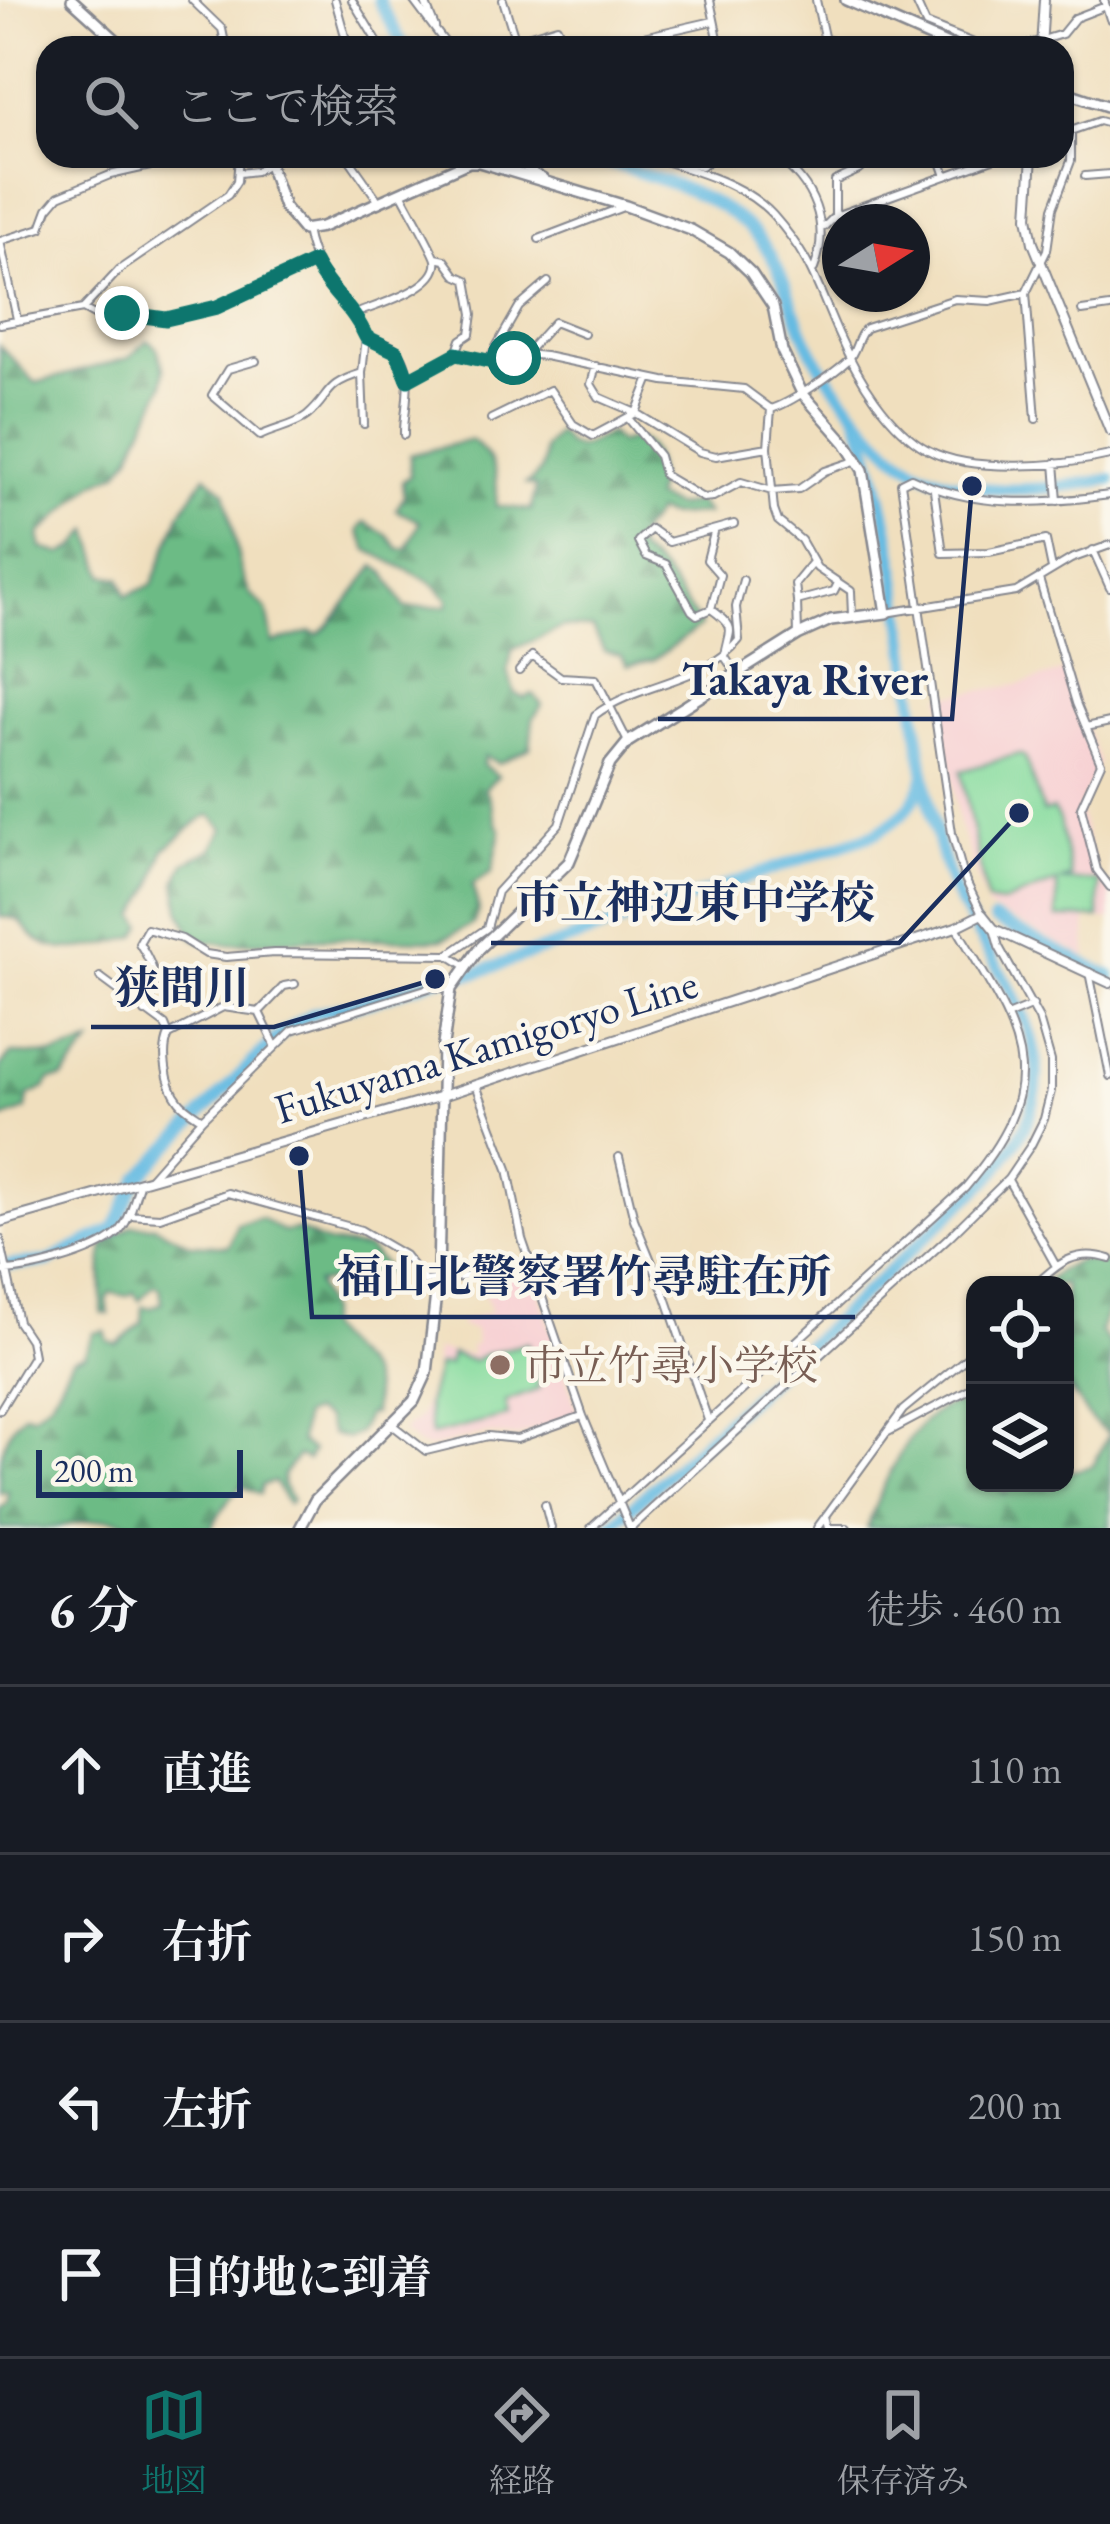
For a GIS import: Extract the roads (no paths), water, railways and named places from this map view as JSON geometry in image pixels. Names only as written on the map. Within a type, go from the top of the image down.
[{"type":"main road","points":[[72,0],[112,36]]},
{"type":"main road","points":[[846,0],[916,36]]},
{"type":"main road","points":[[1042,36],[1044,0]]},
{"type":"main road","points":[[1074,95],[1110,107]]},
{"type":"main road","points":[[270,168],[284,207],[298,227],[306,230],[455,168]]},
{"type":"main road","points":[[300,1528],[315,1500],[392,1424],[423,1386],[437,1282],[442,1045],[452,986],[463,967],[569,862],[610,764],[628,742],[798,634],[831,620],[888,613],[872,510],[858,460],[803,391],[782,352],[773,306],[751,273],[709,239],[626,206],[504,168]]},
{"type":"main road","points":[[1031,168],[1028,217],[1041,267],[1110,430]]},
{"type":"main road","points":[[980,915],[994,929],[1110,983]]},
{"type":"main road","name":"Fukuyama Kamigoryo Line","points":[[0,1222],[442,1096],[980,915]]},
{"type":"street","points":[[192,0],[223,36]]},
{"type":"street","points":[[335,0],[345,36]]},
{"type":"street","points":[[352,0],[374,36]]},
{"type":"street","points":[[413,0],[437,36]]},
{"type":"street","points":[[424,0],[438,36]]},
{"type":"street","points":[[503,0],[516,36]]},
{"type":"street","points":[[710,0],[717,36]]},
{"type":"street","points":[[816,0],[824,36]]},
{"type":"street","points":[[915,0],[926,24],[945,36]]},
{"type":"street","points":[[1058,36],[1075,18],[1105,3],[1110,20]]},
{"type":"street","points":[[649,36],[713,22]]},
{"type":"street","points":[[537,36],[557,27],[561,36]]},
{"type":"street","points":[[1074,130],[1099,121],[1110,124]]},
{"type":"street","points":[[17,319],[0,241],[41,228],[59,196],[141,168]]},
{"type":"street","points":[[83,309],[120,269],[228,195],[239,168]]},
{"type":"street","points":[[239,173],[259,168]]},
{"type":"street","points":[[356,168],[380,202]]},
{"type":"street","points":[[525,168],[547,180]]},
{"type":"street","points":[[683,168],[731,185],[764,207],[814,269],[851,359],[888,414],[928,450],[972,462],[1056,466],[1110,455]]},
{"type":"street","points":[[791,168],[822,223]]},
{"type":"street","points":[[835,204],[835,181],[861,168]]},
{"type":"street","points":[[943,168],[946,176]]},
{"type":"street","points":[[868,204],[967,168]]},
{"type":"street","points":[[1036,419],[1026,292],[1047,250],[1052,208],[1068,168]]},
{"type":"street","points":[[1085,176],[1110,174]]},
{"type":"street","points":[[355,314],[420,288],[433,273],[436,259],[401,192]]},
{"type":"street","points":[[539,239],[626,206]]},
{"type":"street","points":[[306,230],[314,262],[327,285],[355,314],[366,337],[364,424]]},
{"type":"street","points":[[814,269],[822,235]]},
{"type":"street","points":[[436,259],[446,260],[456,275],[467,280],[472,300],[470,334],[461,340],[456,354]]},
{"type":"street","points":[[0,324],[83,309],[94,315],[176,318],[217,307],[314,262]]},
{"type":"street","points":[[488,361],[519,307],[548,282]]},
{"type":"street","points":[[771,409],[787,405],[851,359],[866,328],[955,299],[990,301],[1026,292]]},
{"type":"street","points":[[1082,311],[1110,307]]},
{"type":"street","points":[[525,354],[554,322],[584,334]]},
{"type":"street","points":[[366,337],[397,352],[408,380],[404,435]]},
{"type":"street","points":[[408,380],[456,354],[488,361],[525,354],[744,389],[771,409]]},
{"type":"street","points":[[256,361],[228,369],[212,395],[260,436],[299,421],[336,382],[362,373]]},
{"type":"street","points":[[596,366],[592,384],[599,397],[707,454],[768,447]]},
{"type":"street","points":[[490,418],[550,391],[572,424],[593,436],[632,415],[650,377]]},
{"type":"street","points":[[771,409],[768,447],[778,521],[801,540],[837,585],[851,591],[853,616]]},
{"type":"street","points":[[632,415],[659,456],[664,475],[693,494],[713,497],[741,482],[772,491],[805,487],[825,471],[858,460]]},
{"type":"street","points":[[1056,466],[1058,500]]},
{"type":"street","points":[[980,915],[952,833],[901,483],[911,478],[934,490],[999,502],[1110,495]]},
{"type":"street","points":[[934,490],[944,553],[988,552],[1046,540],[1052,569]]},
{"type":"street","points":[[711,610],[697,615],[692,611],[665,564],[646,556],[638,541],[651,529],[669,542],[734,524]]},
{"type":"street","points":[[711,610],[720,579],[707,560],[714,532]]},
{"type":"street","points":[[888,613],[1009,594],[1052,569],[1110,545]]},
{"type":"street","points":[[1093,550],[1110,588]]},
{"type":"street","points":[[798,634],[795,584],[814,562]]},
{"type":"street","points":[[1039,579],[1101,769],[1081,807],[1097,870],[1110,887]]},
{"type":"street","points":[[448,956],[487,928],[497,892],[559,824],[580,770],[592,719],[608,705],[725,657],[739,640],[736,607],[743,580]]},
{"type":"street","points":[[796,601],[834,591],[837,585]]},
{"type":"street","points":[[711,610],[730,626],[733,636],[725,657]]},
{"type":"street","points":[[519,671],[532,656],[561,677],[596,679],[628,742]]},
{"type":"street","points":[[725,657],[737,675]]},
{"type":"street","points":[[1086,727],[1110,722]]},
{"type":"street","points":[[591,1528],[965,1188],[999,1146],[1013,1120],[1021,1086],[1021,1055],[1010,1015],[957,926]]},
{"type":"street","points":[[145,1012],[157,985],[153,965],[139,943],[147,929],[182,939],[206,954],[226,957],[259,953],[448,956],[463,967]]},
{"type":"street","points":[[476,1084],[508,1168],[522,1239],[584,1416],[630,1527],[1008,1179],[1044,1119],[1051,1061],[1032,1005],[994,929]]},
{"type":"street","points":[[1089,972],[1110,1076]]},
{"type":"street","points":[[100,977],[165,1025],[170,1035]]},
{"type":"street","points":[[259,1012],[284,986],[296,984]]},
{"type":"street","points":[[5,1269],[30,1270],[99,1245],[119,1232],[140,1182],[272,1042],[304,1025],[426,988],[452,986]]},
{"type":"street","points":[[1010,1015],[1032,1005]]},
{"type":"street","points":[[200,1117],[179,1102],[173,1091],[164,1050],[170,1035],[223,1007],[259,1012]]},
{"type":"street","points":[[259,1012],[272,1042]]},
{"type":"street","points":[[619,1157],[634,1219],[708,1420]]},
{"type":"street","points":[[1008,1179],[1056,1266]]},
{"type":"street","points":[[129,1215],[160,1217],[228,1193],[361,1230],[404,1255],[425,1281],[530,1260]]},
{"type":"street","points":[[0,1239],[18,1322],[30,1340],[33,1356],[0,1410]]},
{"type":"street","points":[[1045,1276],[1081,1254],[1110,1259]]},
{"type":"street","points":[[818,1528],[886,1432],[921,1392],[966,1358]]},
{"type":"street","points":[[886,1432],[966,1391]]},
{"type":"street","points":[[392,1424],[426,1451],[488,1436],[517,1439],[584,1416]]},
{"type":"street","points":[[545,1505],[551,1528]]},
{"type":"street","points":[[826,1516],[829,1528],[847,1528]]},
{"type":"waterway","points":[[378,0],[398,36]]},
{"type":"waterway","points":[[624,168],[694,193],[751,230],[777,266],[826,374],[872,431],[905,462],[928,474],[979,487],[1032,489],[1110,479]]},
{"type":"waterway","points":[[609,1528],[992,1176],[1018,1139],[1035,1099],[1037,1069],[1026,1020],[953,888],[936,836],[890,535],[856,413]]},
{"type":"waterway","points":[[0,1266],[47,1262],[114,1229],[138,1179],[275,1039],[314,1013],[372,1001],[435,979],[476,973],[876,833],[906,810],[925,775]]},
{"type":"waterway","points":[[994,920],[1110,976]]},
{"type":"place","name":"Takaya River","points":[[972,486]]},
{"type":"place","name":"市立神辺東中学校","points":[[1019,813]]},
{"type":"place","name":"狭間川","points":[[435,979]]},
{"type":"place","name":"福山北警察署竹尋駐在所","points":[[299,1156]]},
{"type":"place","name":"市立竹尋小学校","points":[[500,1365]]}]
